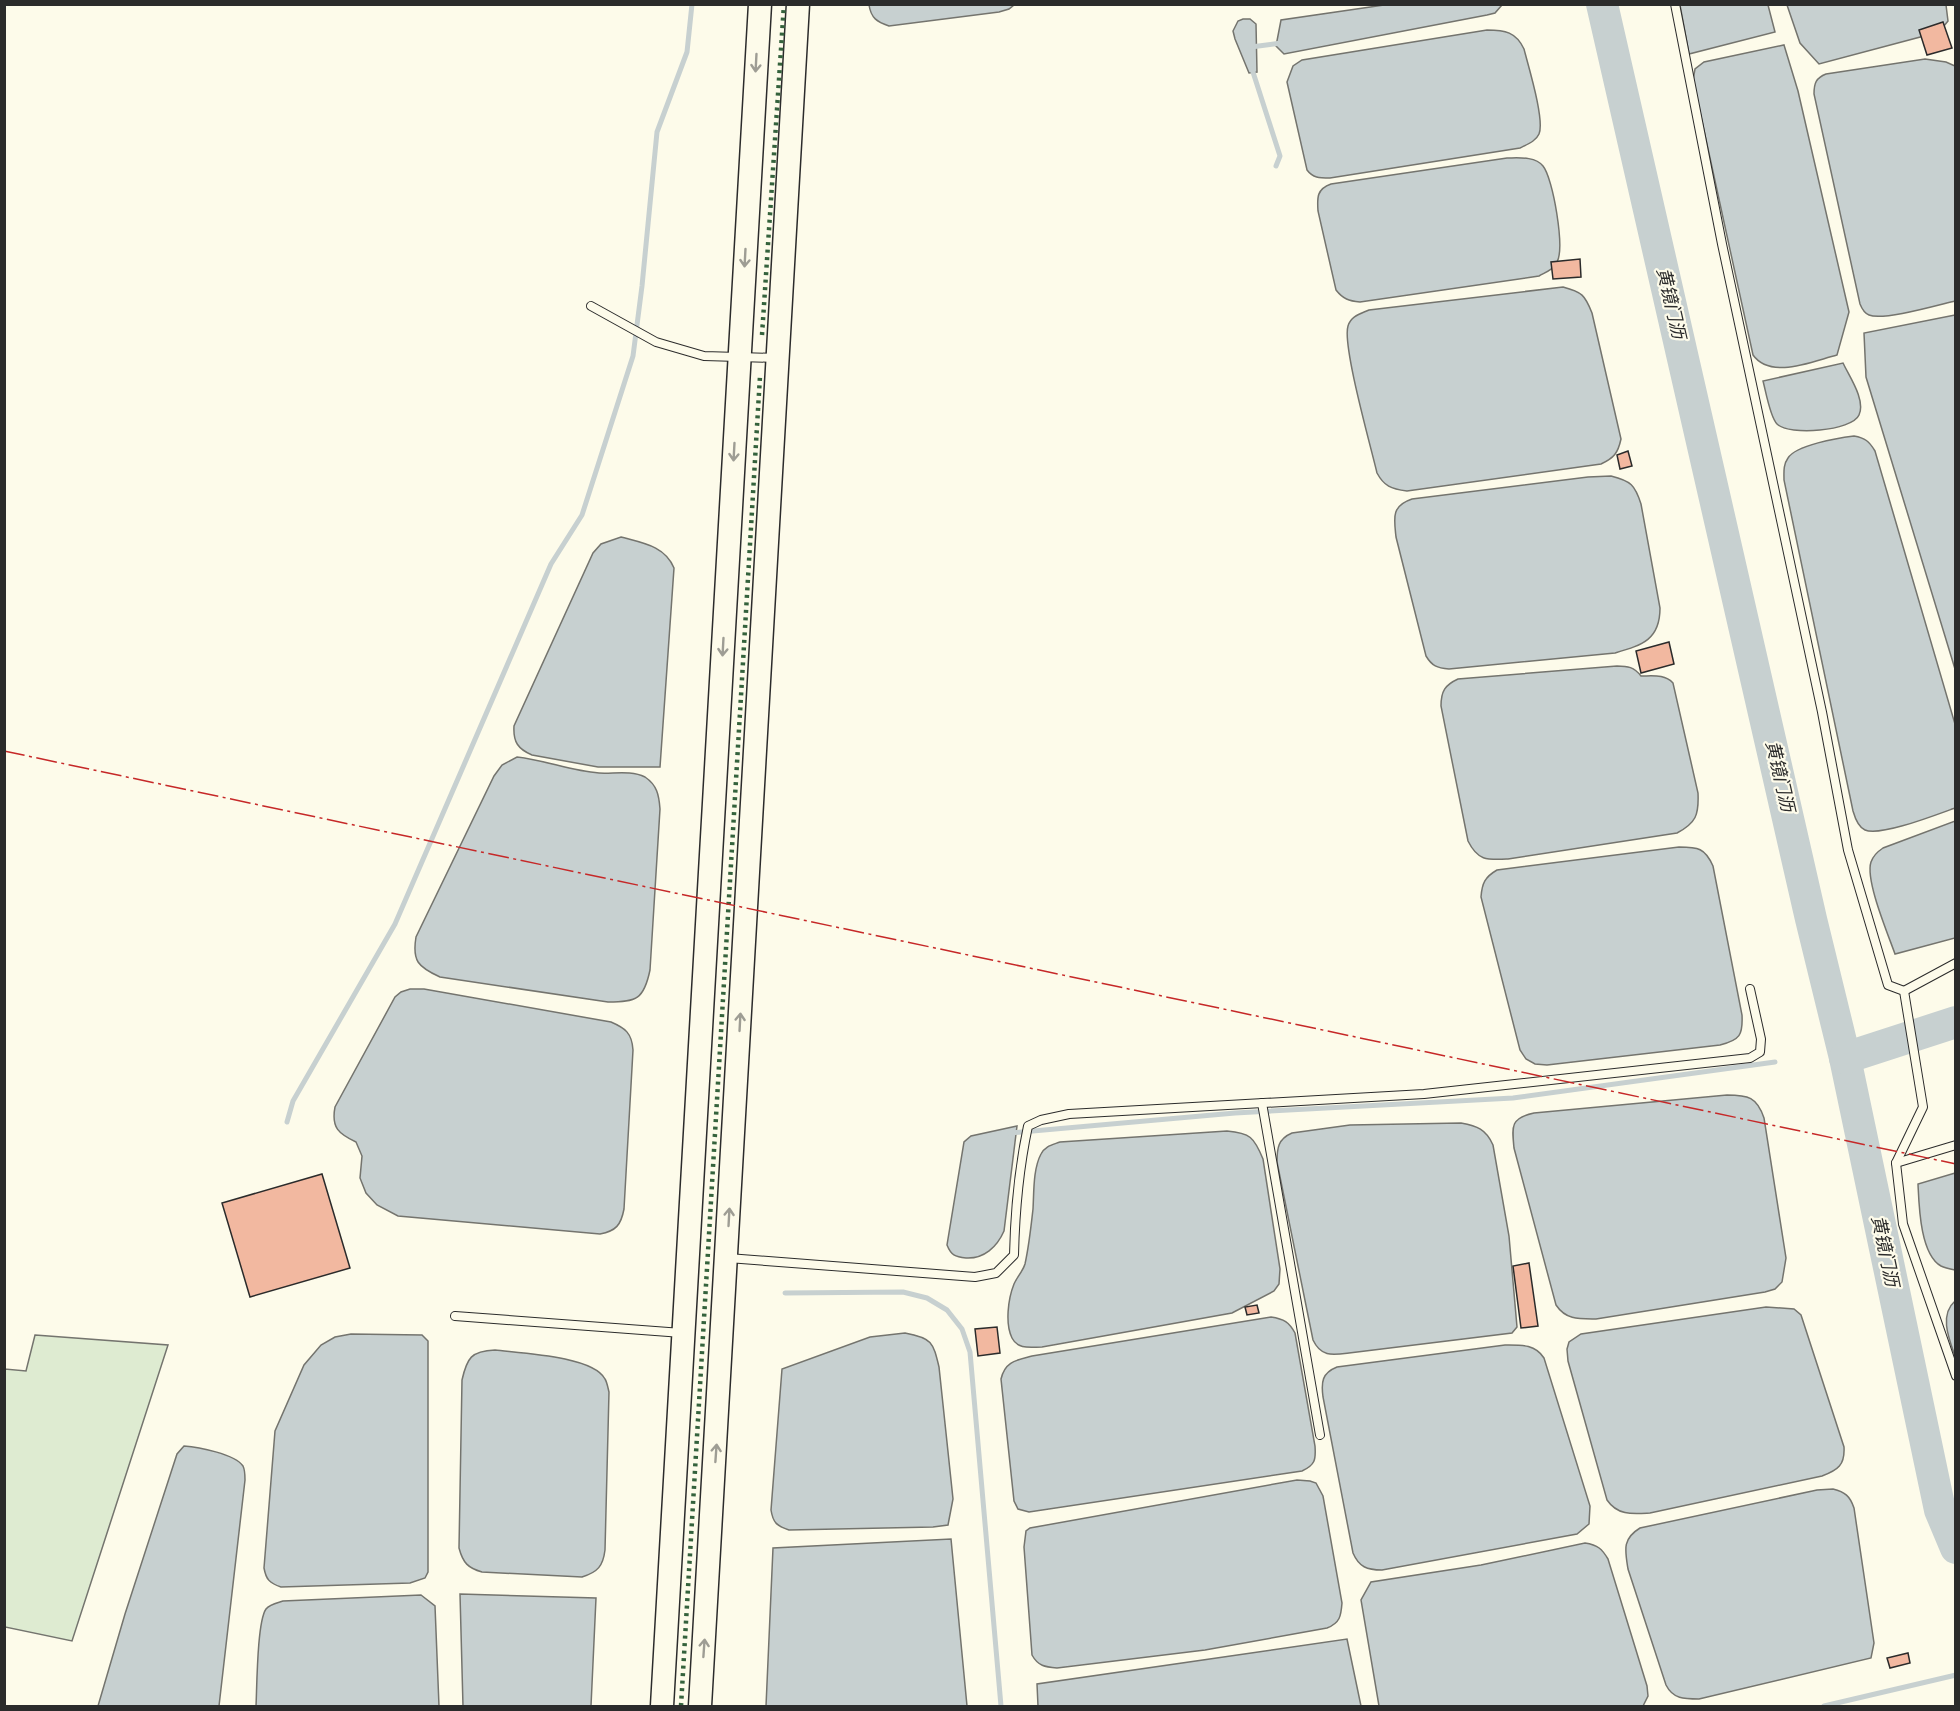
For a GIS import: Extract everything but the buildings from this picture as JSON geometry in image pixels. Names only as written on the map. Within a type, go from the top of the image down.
[{"type":"main road","points":[[662,1707],[760,4]]},
{"type":"main road","points":[[700,1707],[798,4]]},
{"type":"lane","points":[[1675,4],[1722,244],[1822,712],[1848,850],[1888,985],[1904,991],[1956,963]]},
{"type":"lane","points":[[591,306],[656,342],[704,356],[778,358]]},
{"type":"lane","points":[[727,1258],[975,1277],[996,1273],[1014,1255],[1015,1220],[1023,1147],[1028,1126],[1041,1120],[1069,1114],[1424,1094],[1750,1058],[1760,1052],[1761,1040],[1750,989]]},
{"type":"lane","points":[[1904,991],[1923,1107],[1896,1163],[1903,1224],[1956,1376]]},
{"type":"lane","points":[[1262,1103],[1320,1435]]},
{"type":"lane","points":[[1896,1163],[1956,1145]]},
{"type":"lane","points":[[455,1316],[685,1333]]},
{"type":"green space","points":[[35,1335],[168,1345],[72,1641],[5,1627],[5,1369],[26,1371]]},
{"type":"shaded area","points":[[869,4],[1014,5],[999,12],[889,26],[875,19]]},
{"type":"shaded area","points":[[1502,4],[1495,13],[1487,15],[1284,54],[1276,46],[1281,20],[1384,5]]},
{"type":"shaded area","points":[[1680,5],[1768,5],[1775,32],[1689,54]]},
{"type":"shaded area","points":[[1787,5],[1946,5],[1948,21],[1939,32],[1819,64],[1800,43]]},
{"type":"shaded area","points":[[1250,19],[1256,24],[1257,72],[1249,73],[1235,39],[1233,31],[1238,21]]},
{"type":"shaded area","points":[[1487,30],[1509,33],[1521,43],[1524,49],[1540,117],[1539,134],[1534,140],[1520,148],[1330,178],[1317,177],[1307,170],[1287,82],[1293,66],[1302,60]]},
{"type":"shaded area","points":[[1784,45],[1798,91],[1849,312],[1837,355],[1781,368],[1761,362],[1753,355],[1693,80],[1695,69],[1704,62]]},
{"type":"shaded area","points":[[1925,59],[1946,62],[1955,66],[1955,301],[1886,316],[1869,315],[1863,311],[1860,304],[1814,87],[1816,81],[1826,74]]},
{"type":"shaded area","points":[[1507,158],[1526,158],[1536,161],[1547,173],[1557,213],[1560,243],[1557,262],[1551,269],[1539,276],[1360,302],[1346,299],[1336,290],[1318,211],[1318,198],[1323,188],[1331,184]]},
{"type":"shaded area","points":[[1563,287],[1582,295],[1592,313],[1621,439],[1615,455],[1601,464],[1407,491],[1385,484],[1377,473],[1353,374],[1347,337],[1351,320],[1369,310]]},
{"type":"shaded area","points":[[1956,315],[1955,669],[1866,377],[1864,333]]},
{"type":"shaded area","points":[[1843,363],[1859,395],[1861,409],[1854,420],[1833,428],[1806,431],[1784,428],[1777,424],[1770,410],[1763,381]]},
{"type":"shaded area","points":[[1854,436],[1866,440],[1875,451],[1955,724],[1955,808],[1909,824],[1872,831],[1860,827],[1853,811],[1784,480],[1785,463],[1792,453],[1818,443]]},
{"type":"shaded area","points":[[1611,476],[1631,485],[1637,492],[1641,504],[1660,608],[1657,627],[1648,640],[1615,653],[1449,669],[1438,667],[1430,662],[1426,656],[1396,537],[1395,514],[1400,505],[1412,499]]},
{"type":"shaded area","points":[[621,537],[659,550],[674,568],[660,767],[598,767],[532,755],[517,744],[514,726],[593,553],[601,544]]},
{"type":"shaded area","points":[[1617,666],[1630,668],[1641,676],[1663,677],[1673,683],[1698,793],[1695,818],[1677,833],[1508,859],[1489,859],[1480,856],[1468,841],[1441,706],[1445,689],[1458,679]]},
{"type":"shaded area","points":[[517,757],[589,772],[640,775],[649,780],[657,791],[660,809],[650,970],[642,993],[632,1000],[608,1002],[440,977],[426,970],[416,958],[416,937],[494,776],[502,765]]},
{"type":"shaded area","points":[[1955,821],[1955,938],[1895,954],[1874,894],[1871,862],[1883,848]]},
{"type":"shaded area","points":[[1691,847],[1704,852],[1713,866],[1742,1015],[1739,1036],[1720,1045],[1547,1065],[1535,1064],[1526,1059],[1520,1050],[1481,897],[1483,884],[1487,878],[1497,870]]},
{"type":"shaded area","points":[[410,989],[424,989],[611,1022],[627,1032],[633,1050],[624,1209],[617,1226],[600,1234],[398,1216],[377,1205],[366,1193],[360,1178],[362,1156],[356,1142],[341,1133],[335,1125],[335,1107],[395,997]]},
{"type":"shaded area","points":[[1727,1095],[1746,1097],[1755,1101],[1764,1118],[1786,1258],[1782,1282],[1775,1289],[1765,1292],[1596,1319],[1579,1319],[1564,1314],[1556,1305],[1514,1148],[1514,1124],[1520,1118],[1534,1113]]},
{"type":"shaded area","points":[[1461,1123],[1480,1129],[1493,1145],[1509,1236],[1517,1327],[1512,1333],[1343,1354],[1323,1352],[1313,1340],[1277,1162],[1281,1141],[1292,1133],[1350,1125]]},
{"type":"shaded area","points":[[1017,1126],[1004,1231],[994,1247],[984,1254],[973,1258],[956,1256],[947,1245],[964,1142],[971,1136]]},
{"type":"shaded area","points":[[1227,1131],[1241,1133],[1254,1141],[1263,1159],[1280,1269],[1279,1284],[1274,1291],[1232,1313],[1042,1347],[1025,1347],[1015,1342],[1010,1332],[1008,1319],[1010,1297],[1025,1264],[1035,1174],[1038,1160],[1045,1149],[1060,1142]]},
{"type":"shaded area","points":[[1955,1173],[1956,1270],[1941,1266],[1929,1251],[1922,1228],[1918,1184]]},
{"type":"shaded area","points":[[1955,1301],[1955,1356],[1946,1320],[1947,1313]]},
{"type":"shaded area","points":[[1766,1307],[1794,1309],[1801,1315],[1844,1447],[1842,1463],[1822,1476],[1650,1513],[1632,1514],[1616,1509],[1607,1500],[1568,1361],[1569,1342],[1581,1334]]},
{"type":"shaded area","points":[[1271,1317],[1286,1322],[1295,1333],[1315,1446],[1315,1458],[1310,1467],[1302,1471],[1029,1512],[1018,1509],[1014,1501],[1001,1379],[1005,1368],[1017,1360],[1032,1356]]},
{"type":"shaded area","points":[[905,1333],[930,1342],[939,1367],[953,1499],[948,1525],[789,1530],[779,1525],[774,1521],[771,1510],[782,1369],[870,1337]]},
{"type":"shaded area","points":[[351,1334],[422,1335],[428,1341],[428,1572],[425,1578],[410,1583],[281,1587],[269,1580],[264,1568],[275,1431],[304,1365],[321,1345],[335,1337]]},
{"type":"shaded area","points":[[1505,1345],[1522,1345],[1532,1348],[1544,1358],[1590,1506],[1589,1524],[1577,1534],[1382,1570],[1364,1567],[1353,1553],[1323,1397],[1322,1387],[1325,1375],[1337,1367]]},
{"type":"shaded area","points":[[495,1350],[537,1354],[571,1361],[598,1371],[605,1379],[609,1392],[605,1550],[599,1568],[588,1575],[582,1577],[482,1572],[470,1567],[462,1558],[459,1548],[462,1380],[471,1357],[480,1352]]},
{"type":"shaded area","points":[[184,1446],[232,1458],[243,1466],[245,1473],[219,1706],[98,1706],[177,1454]]},
{"type":"shaded area","points":[[1297,1480],[1316,1483],[1323,1496],[1342,1603],[1340,1615],[1335,1624],[1327,1628],[1205,1650],[1057,1668],[1042,1665],[1034,1659],[1024,1547],[1026,1531],[1030,1528]]},
{"type":"shaded area","points":[[1833,1489],[1846,1495],[1854,1508],[1874,1643],[1871,1658],[1699,1699],[1684,1698],[1672,1693],[1666,1685],[1628,1569],[1626,1546],[1630,1536],[1640,1528],[1817,1490]]},
{"type":"shaded area","points":[[951,1539],[967,1706],[766,1706],[773,1548]]},
{"type":"shaded area","points":[[1585,1543],[1599,1548],[1608,1559],[1647,1686],[1648,1696],[1643,1706],[1379,1706],[1361,1600],[1371,1582],[1481,1565]]},
{"type":"shaded area","points":[[460,1594],[596,1598],[591,1706],[463,1706]]},
{"type":"shaded area","points":[[421,1595],[435,1606],[439,1706],[256,1706],[261,1627],[266,1609],[270,1606],[283,1601]]},
{"type":"shaded area","points":[[1347,1639],[1361,1706],[1038,1706],[1037,1684]]},
{"type":"waterway","points":[[287,1122],[293,1101],[395,924],[551,564],[582,515],[633,356],[657,132],[687,52],[692,4]]},
{"type":"waterway","name":"黄镜门沥","points":[[1602,4],[1811,919],[1845,1058],[1940,1510],[1956,1548]]},
{"type":"waterway","points":[[1251,47],[1281,43]]},
{"type":"waterway","points":[[1252,69],[1280,156],[1276,166]]},
{"type":"waterway","points":[[1845,1058],[1956,1022]]},
{"type":"waterway","points":[[1010,1133],[1235,1113],[1513,1098],[1775,1062]]},
{"type":"waterway","points":[[785,1293],[903,1292],[927,1298],[947,1310],[962,1329],[970,1352],[1001,1706]]},
{"type":"waterway","points":[[1824,1706],[1956,1675]]},
{"type":"hedge","points":[[762,335],[784,4]]},
{"type":"hedge","points":[[681,1706],[760,376]]},
{"type":"power","points":[[4,751],[1956,1164]]}]
